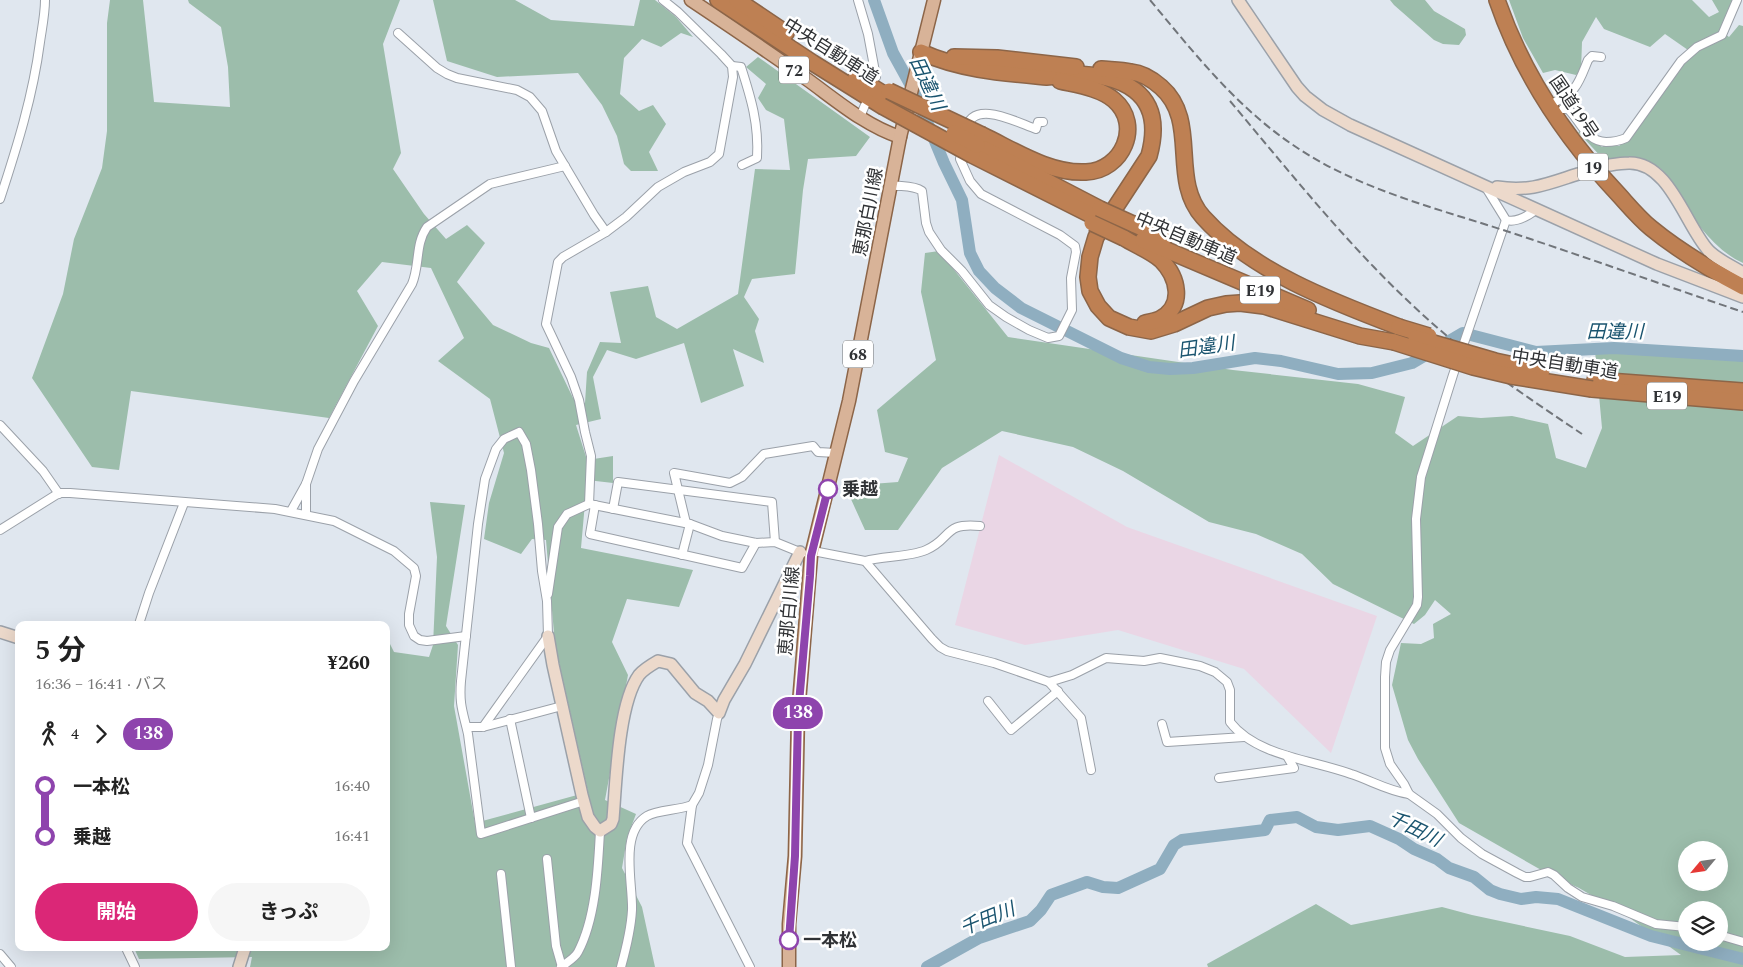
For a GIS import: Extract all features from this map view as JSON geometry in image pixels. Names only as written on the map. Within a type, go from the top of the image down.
[{"type":"highway","name":"中央自動車道","points":[[718,0],[798,53],[977,145],[1095,216]]},
{"type":"highway","name":"中央自動車道","points":[[737,0],[886,98]]},
{"type":"highway","name":"国道19号","points":[[1499,0],[1524,56],[1579,143],[1618,188],[1671,235],[1704,258],[1743,279]]},
{"type":"highway","name":"国道19号","points":[[1499,0],[1511,36],[1532,78],[1557,119],[1600,176],[1650,227],[1698,262],[1743,287]]},
{"type":"highway","points":[[886,98],[977,145],[1066,170],[1092,172],[1115,160],[1124,147],[1127,124],[1119,106],[1100,92],[1049,77],[970,68],[938,60],[921,52]]},
{"type":"highway","points":[[921,52],[959,58],[997,58],[1132,72],[1143,75],[1157,83],[1169,94],[1181,118],[1186,181],[1190,196],[1202,216],[1222,236],[1240,250],[1293,283],[1397,334]]},
{"type":"highway","points":[[1120,71],[1135,80],[1148,92],[1160,120],[1160,136],[1154,161],[1102,243],[1097,256],[1097,285],[1101,299],[1115,313],[1135,322],[1146,323],[1158,320],[1171,311],[1174,306],[1177,297],[1174,278],[1160,259],[1128,232]]},
{"type":"highway","points":[[1049,77],[1064,74],[1080,75],[1109,78],[1121,82],[1138,92],[1148,106],[1152,118],[1154,128],[1149,156],[1096,237],[1090,257],[1088,277],[1090,291],[1098,306],[1109,318],[1130,327],[1151,331],[1174,324],[1208,308],[1240,303],[1264,306],[1360,336],[1397,334]]},
{"type":"highway","name":"中央自動車道","points":[[977,145],[1012,177],[1128,232],[1318,314],[1593,384],[1743,391]]},
{"type":"highway","name":"中央自動車道","points":[[1397,334],[1473,367],[1511,376],[1743,402]]},
{"type":"main road","name":"72","points":[[691,0],[768,52],[862,111],[881,130],[900,138]]},
{"type":"main road","name":"恵那白川線","points":[[789,967],[789,924],[795,856],[798,715],[808,553],[849,401],[900,138],[934,0]]},
{"type":"street","points":[[0,199],[18,144],[31,92],[39,54],[45,0]]},
{"type":"street","points":[[663,0],[691,24],[732,66],[733,77],[719,154],[715,159],[684,172],[658,187],[626,217],[558,262],[546,320],[547,329],[571,377],[580,400],[591,456],[592,505],[590,534],[742,568],[756,543]]},
{"type":"street","points":[[858,0],[868,34],[876,77]]},
{"type":"street","points":[[1238,0],[1297,87],[1314,104],[1350,125],[1657,264],[1743,297]]},
{"type":"street","points":[[1557,106],[1572,112],[1585,131],[1595,140],[1616,142],[1626,138],[1681,61],[1697,47],[1722,35],[1737,0]]},
{"type":"street","points":[[398,33],[437,68],[447,74],[457,78],[517,90],[530,97],[542,111],[556,151],[606,232]]},
{"type":"street","points":[[1557,106],[1576,87],[1588,60],[1592,56],[1601,57]]},
{"type":"street","points":[[732,66],[741,67],[753,102],[757,128],[757,158],[742,165]]},
{"type":"street","points":[[891,185],[920,188],[929,232],[941,250],[962,271],[989,305],[1029,330],[1048,338],[1059,336],[1072,310],[1071,278],[1076,252],[1075,246],[1060,235],[980,194],[970,181],[960,159],[967,123],[972,117],[987,113],[1036,129],[1038,122],[1043,122]]},
{"type":"street","points":[[1610,165],[1630,162],[1650,168],[1663,179],[1673,193],[1694,232],[1710,252],[1743,273]]},
{"type":"street","points":[[291,512],[306,484],[318,449],[345,398],[416,276],[419,243],[427,227],[490,184],[566,166]]},
{"type":"street","points":[[1485,186],[1516,189],[1534,188],[1578,174]]},
{"type":"street","points":[[1485,186],[1506,220],[1512,222],[1529,216],[1533,207],[1528,196],[1534,188]]},
{"type":"street","points":[[1409,794],[1390,764],[1386,748],[1385,670],[1390,650],[1417,605],[1416,519],[1421,477],[1430,445],[1506,220]]},
{"type":"street","points":[[0,425],[42,471],[59,494]]},
{"type":"street","points":[[584,801],[481,834],[460,696],[477,533],[486,479],[496,449],[504,440],[518,432],[526,444],[532,470],[542,571],[547,601],[548,636],[562,706],[588,817],[600,831]]},
{"type":"street","points":[[682,555],[688,524],[677,490],[674,473],[730,483],[742,477],[764,454],[812,446],[818,452],[836,453]]},
{"type":"street","points":[[613,509],[618,482],[772,502],[775,542]]},
{"type":"street","points":[[306,484],[306,515]]},
{"type":"street","points":[[0,530],[59,494],[70,493],[184,503],[208,502],[291,512],[334,521],[358,531],[394,551],[414,568],[416,576],[409,625],[414,636],[420,640],[466,636]]},
{"type":"street","points":[[140,621],[184,503]]},
{"type":"street","points":[[547,601],[558,527],[567,514],[592,505],[688,524],[722,536],[756,543],[775,542],[808,553],[865,561],[926,550],[952,529],[966,525],[980,526]]},
{"type":"street","points":[[750,967],[687,843],[692,805],[699,793],[708,765],[717,719],[724,700],[808,553]]},
{"type":"street","points":[[865,561],[940,647],[947,651],[994,663],[1049,682],[1081,718],[1092,770]]},
{"type":"street","points":[[0,632],[15,637]]},
{"type":"street","points":[[483,726],[548,636]]},
{"type":"street","points":[[1049,682],[1072,675],[1106,658],[1144,660],[1160,658],[1200,666],[1215,672],[1227,682],[1230,690],[1230,722],[1244,738],[1287,756],[1336,769],[1397,792],[1409,794],[1437,814],[1461,838],[1482,854],[1516,874],[1524,877],[1548,872],[1582,897],[1613,906],[1646,921],[1678,926]]},
{"type":"street","points":[[600,831],[611,824],[613,819],[624,713],[632,688],[643,671],[658,661],[671,664],[696,693],[708,701],[719,713]]},
{"type":"street","points":[[988,701],[1011,730],[1058,691]]},
{"type":"street","points":[[466,727],[483,726],[562,706]]},
{"type":"street","points":[[510,720],[531,818]]},
{"type":"street","points":[[1162,724],[1167,742],[1244,738]]},
{"type":"street","points":[[1219,778],[1294,768],[1287,756]]},
{"type":"street","points":[[621,967],[627,945],[632,911],[628,861],[630,846],[636,829],[640,822],[648,815],[684,809],[692,805]]},
{"type":"street","points":[[547,859],[556,946],[561,967],[578,953],[588,924],[595,896],[600,831]]},
{"type":"street","points":[[501,874],[511,967]]},
{"type":"street","points":[[1728,938],[1743,942]]},
{"type":"street","points":[[127,951],[135,967]]},
{"type":"street","points":[[239,967],[244,951]]},
{"type":"street","points":[[0,954],[11,967]]},
{"type":"shaded area","points":[[999,455],[1127,527],[1377,616],[1331,753],[1244,669],[1118,630],[1025,645],[955,625]]},
{"type":"green space","points":[[110,0],[143,0],[154,102],[230,107],[228,67],[221,27],[189,3],[188,0],[400,0],[383,44],[401,153],[393,169],[424,214],[446,239],[467,225],[485,243],[457,282],[493,325],[531,343],[549,348],[573,398],[585,403],[587,372],[600,342],[621,343],[610,292],[648,286],[656,317],[677,329],[738,294],[755,169],[790,170],[784,119],[766,110],[758,98],[766,84],[746,67],[758,57],[870,137],[856,156],[808,159],[795,274],[752,279],[744,297],[759,319],[755,331],[764,363],[733,349],[744,386],[701,403],[684,343],[636,359],[607,350],[593,377],[601,419],[576,425],[587,460],[613,456],[613,483],[587,480],[581,548],[693,570],[679,607],[627,599],[612,642],[628,675],[605,800],[636,814],[627,838],[622,868],[642,907],[655,967],[250,967],[252,957],[139,959],[135,951],[390,951],[390,644],[394,652],[429,657],[433,645],[437,557],[430,502],[465,505],[446,626],[458,645],[454,706],[475,823],[588,792],[555,645],[546,540],[532,539],[521,554],[484,539],[489,503],[504,453],[490,399],[438,361],[464,338],[431,268],[382,262],[357,291],[378,326],[329,418],[131,391],[119,470],[92,467],[32,378],[63,294],[74,239],[102,168],[107,131],[107,23]]},
{"type":"green space","points":[[433,0],[515,0],[551,20],[634,26],[640,0],[655,0],[676,17],[693,37],[681,33],[661,47],[642,39],[624,58],[620,94],[639,111],[653,105],[666,124],[649,152],[658,171],[631,171],[624,164],[617,136],[602,105],[578,73],[497,77],[447,61]]},
{"type":"green space","points":[[1390,0],[1425,0],[1434,11],[1465,29],[1466,35],[1459,45],[1443,44],[1434,40]]},
{"type":"green space","points":[[1509,0],[1692,0],[1709,17],[1719,12],[1712,0],[1734,0],[1720,30],[1729,37],[1739,25],[1743,26],[1743,263],[1723,250],[1706,233],[1690,214],[1663,170],[1647,161],[1626,158],[1604,160],[1578,132],[1581,131],[1602,147],[1608,143],[1619,146],[1627,139],[1688,50],[1665,34],[1650,47],[1604,29],[1596,17],[1582,42],[1581,71],[1576,75],[1555,70],[1543,73],[1523,38]]},
{"type":"green space","points":[[939,251],[1008,337],[1233,370],[1358,384],[1405,397],[1395,433],[1413,446],[1458,416],[1481,418],[1512,416],[1548,424],[1556,458],[1586,468],[1602,428],[1595,351],[1743,361],[1743,967],[1208,967],[1207,964],[1316,904],[1351,925],[1442,907],[1570,936],[1625,957],[1681,955],[1627,916],[1459,823],[1408,740],[1392,685],[1401,643],[1421,644],[1434,638],[1433,624],[1451,614],[1435,600],[1425,615],[1414,624],[1333,584],[1302,554],[1256,534],[1209,522],[1123,471],[1073,447],[1002,431],[942,468],[898,530],[865,530],[845,486],[898,482],[908,458],[885,452],[877,410],[936,360],[921,292],[925,253]]},
{"type":"waterway","name":"田違川","points":[[874,0],[893,53],[915,93],[944,163],[962,200],[970,253],[979,271],[995,288],[1021,308],[1121,358],[1149,367],[1170,369],[1193,368],[1255,358],[1281,361],[1338,374],[1372,373],[1412,363],[1463,333],[1536,352],[1614,348],[1743,356]]},
{"type":"waterway","name":"千田川","points":[[927,967],[979,938],[1030,921],[1041,910],[1051,895],[1087,882],[1103,887],[1118,888],[1160,869],[1174,845],[1182,840],[1265,830],[1270,820],[1297,817],[1316,827],[1338,830],[1370,826],[1437,859],[1449,868],[1474,877],[1490,890],[1500,894],[1521,899],[1536,897],[1558,899],[1651,936],[1743,959]]},
{"type":"railway","points":[[1150,0],[1200,60],[1236,98],[1275,132],[1320,162],[1396,196],[1533,240],[1743,312]]},
{"type":"railway","points":[[1230,101],[1307,193],[1388,282],[1447,336],[1479,362],[1582,434]]},
{"type":"bus line","name":"138","points":[[789,940],[795,856],[798,715],[811,556],[828,489]]},
{"type":"place","name":"乗越","points":[[828,489]]},
{"type":"place","name":"一本松","points":[[789,940]]}]
